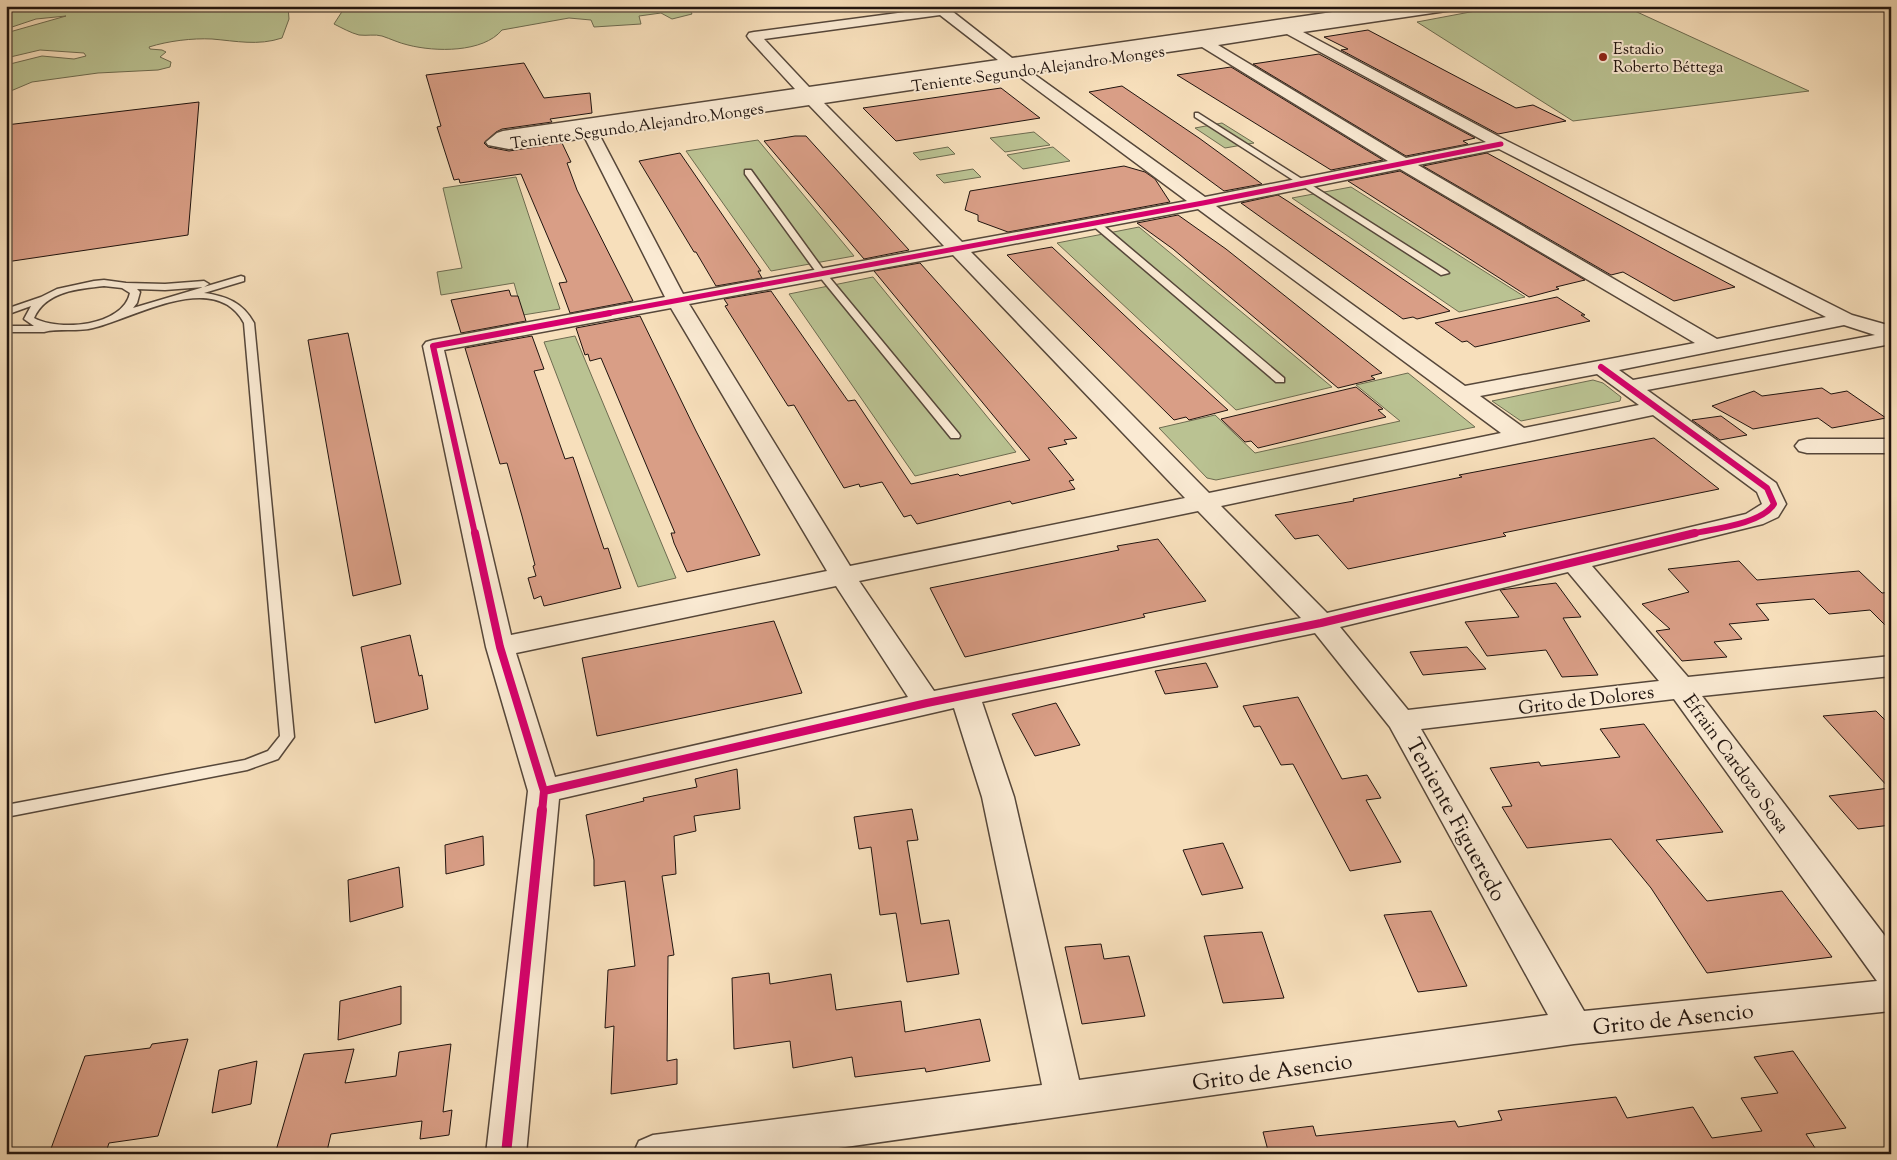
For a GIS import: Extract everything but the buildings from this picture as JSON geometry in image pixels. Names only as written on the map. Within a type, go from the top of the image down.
[{"type":"street","name":"Teniente Segundo Alejandro Monges","points":[[525,138],[1406,9],[1453,6]]},
{"type":"street","name":"Teniente Figueredo","points":[[1014,67],[943,11],[754,36],[809,97],[956,249],[1321,622],[1401,720],[1574,1028]]},
{"type":"street","points":[[1284,28],[1501,144],[1845,319],[1891,333]]},
{"type":"street","points":[[1200,40],[1404,164],[1714,346]]},
{"type":"street","points":[[1014,67],[1520,436]]},
{"type":"street","points":[[589,128],[677,300],[842,575],[927,703]]},
{"type":"street","points":[[506,1154],[544,791],[500,647],[433,346],[1203,203],[1501,144]]},
{"type":"street","points":[[1461,393],[1714,346],[1845,319]]},
{"type":"street","points":[[1629,387],[1891,338]]},
{"type":"street","points":[[544,791],[927,703],[1321,622],[1754,519],[1768,512],[1774,504],[1767,488],[1601,367]]},
{"type":"street","points":[[500,647],[1657,408]]},
{"type":"street","points":[[1807,446],[1891,446]]},
{"type":"street","name":"Efrain Cardozo Sosa","points":[[1574,562],[1681,688],[1891,972]]},
{"type":"street","name":"Grito de Dolores","points":[[1401,720],[1891,666]]},
{"type":"street","points":[[966,695],[998,796],[1064,1100]]},
{"type":"street","name":"Grito de Asencio","points":[[653,1154],[1064,1100],[1574,1028],[1891,994]]},
{"type":"lane","points":[[1198,115],[1444,273]]},
{"type":"lane","points":[[748,172],[822,274],[954,436]]},
{"type":"lane","points":[[1096,223],[1280,380]]},
{"type":"lane","points":[[6,312],[86,285],[180,286],[241,279],[86,326],[56,329],[6,329]]},
{"type":"lane","points":[[116,316],[133,304],[136,299],[135,292],[125,286]]},
{"type":"lane","points":[[56,329],[36,326],[29,319],[32,309],[43,300],[58,293]]},
{"type":"lane","points":[[6,811],[247,765],[273,755],[288,737],[249,323],[244,313],[233,304],[213,296],[190,294]]},
{"type":"green space","points":[[6,6],[288,6],[289,19],[282,38],[264,42],[196,39],[164,43],[149,47],[150,49],[166,52],[160,57],[171,62],[170,67],[158,70],[98,73],[32,82],[6,93],[6,65],[42,56],[74,59],[86,56],[84,53],[40,50],[6,58],[6,33],[66,16],[36,19],[6,29]]},
{"type":"green space","points":[[338,6],[688,6],[692,14],[672,19],[661,13],[639,16],[641,24],[594,27],[591,20],[569,18],[502,30],[494,38],[471,47],[431,49],[401,43],[382,36],[353,33],[334,24],[343,10]]},
{"type":"green space","name":"Estadio Roberto Béttega","points":[[1502,6],[1624,6],[1809,91],[1573,121],[1417,22]]},
{"type":"green space","points":[[1222,123],[1254,143],[1225,148],[1195,128]]},
{"type":"green space","points":[[1034,132],[1050,145],[1005,152],[990,138]]},
{"type":"green space","points":[[758,140],[854,256],[771,271],[686,151]]},
{"type":"green space","points":[[948,147],[955,154],[920,160],[913,153]]},
{"type":"green space","points":[[1053,147],[1070,161],[1023,169],[1007,155]]},
{"type":"green space","points":[[973,169],[981,177],[944,183],[936,175]]},
{"type":"green space","points":[[516,177],[560,309],[523,315],[514,283],[441,295],[437,272],[462,268],[443,188]]},
{"type":"green space","points":[[1351,187],[1525,297],[1459,312],[1292,198]]},
{"type":"green space","points":[[1139,227],[1332,387],[1236,410],[1057,243]]},
{"type":"green space","points":[[873,277],[1016,452],[915,476],[789,294]]},
{"type":"green space","points":[[575,336],[676,578],[638,587],[544,342]]},
{"type":"green space","points":[[1408,373],[1475,427],[1216,480],[1207,478],[1159,428],[1215,415],[1255,453],[1400,421],[1356,385]]},
{"type":"green space","points":[[1593,380],[1603,383],[1621,397],[1620,401],[1521,421],[1492,401]]},
{"type":"cycle path","points":[[506,1154],[544,791],[500,647],[433,346],[1203,203],[1501,144]]},
{"type":"cycle path","points":[[544,791],[927,703],[1321,623],[1754,519],[1769,512],[1774,504],[1767,488],[1601,367]]},
{"type":"place","name":"Estadio Roberto Béttega","points":[[1603,57]]}]
